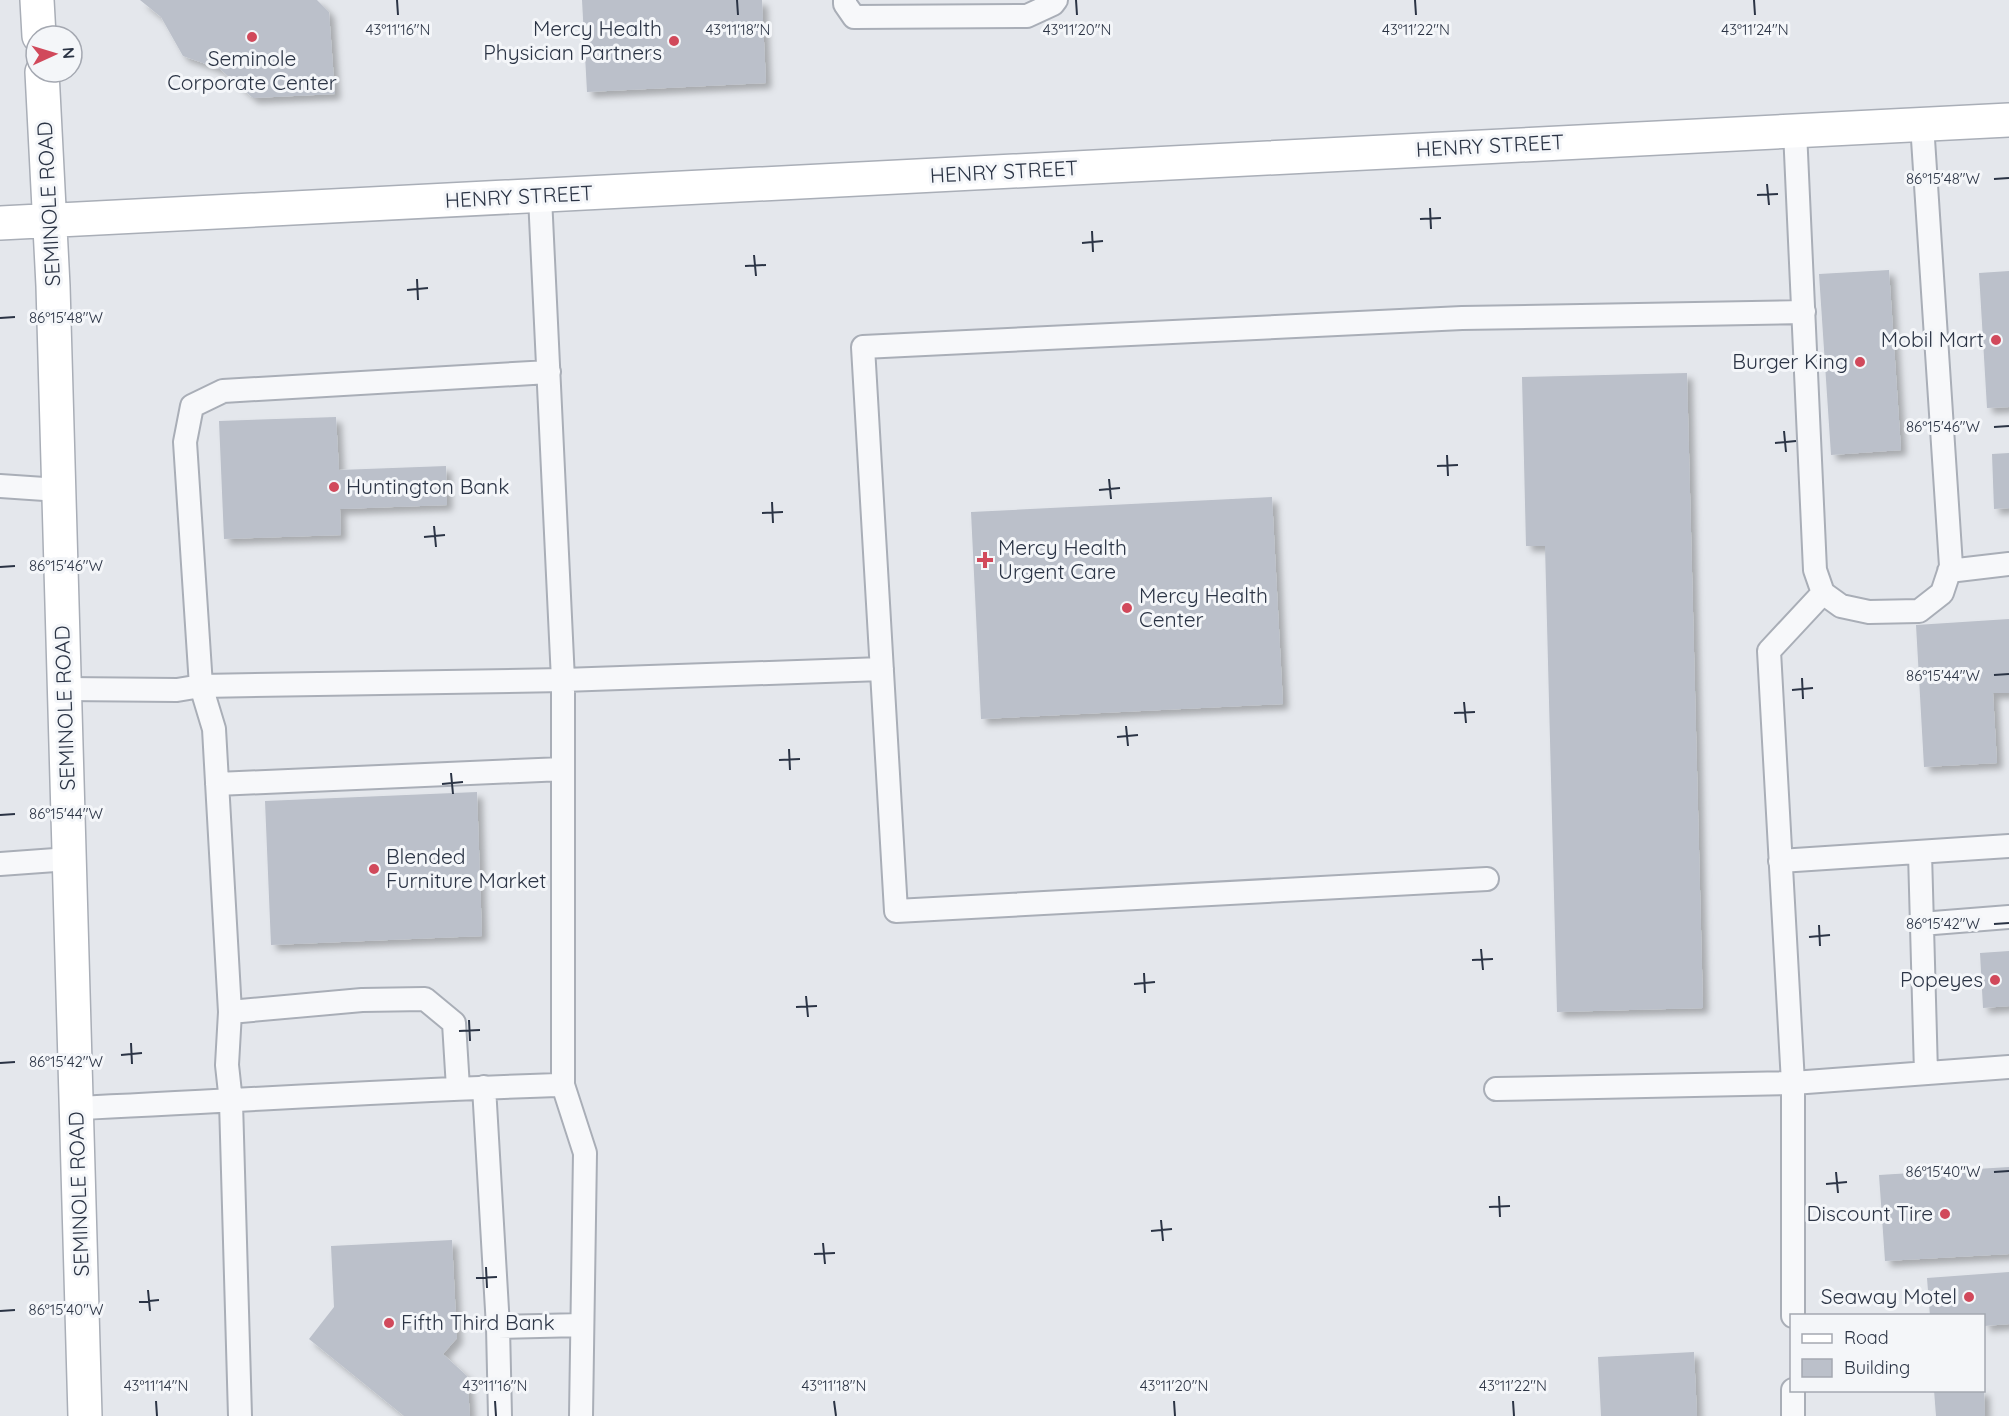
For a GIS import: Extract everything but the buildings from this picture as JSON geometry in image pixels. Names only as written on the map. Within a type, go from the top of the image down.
[{"type":"street","points":[[37,0],[38,24]]},
{"type":"street","name":"SEMINOLE ROAD","points":[[43,84],[51,220],[86,1416]]},
{"type":"street","name":"HENRY STREET","points":[[0,223],[2009,120]]},
{"type":"lane","points":[[845,0],[845,4],[854,17],[877,17],[1028,16],[1053,4],[1056,0]]},
{"type":"lane","points":[[1795,131],[1815,570],[1822,593],[1841,606],[1869,612],[1919,611],[1942,593],[1951,566],[1922,124]]},
{"type":"lane","points":[[540,197],[563,680],[563,1085],[585,1153],[581,1416]]},
{"type":"lane","points":[[1486,879],[896,911],[863,347],[1462,318],[1804,312]]},
{"type":"lane","points":[[240,1416],[231,1102],[227,1065],[230,1012],[214,729],[201,687],[185,442],[192,406],[223,391],[549,372]]},
{"type":"lane","points":[[0,486],[59,490]]},
{"type":"lane","points":[[1949,572],[2009,564]]},
{"type":"lane","points":[[1793,1314],[1793,1083],[1769,651],[1822,593]]},
{"type":"lane","points":[[64,689],[177,690],[201,687],[563,680],[882,669]]},
{"type":"lane","points":[[217,784],[563,769]]},
{"type":"lane","points":[[1780,861],[2009,846]]},
{"type":"lane","points":[[1920,853],[1926,1073]]},
{"type":"lane","points":[[0,864],[69,859]]},
{"type":"lane","points":[[1921,924],[2009,917]]},
{"type":"lane","points":[[230,1012],[362,1000],[424,999],[454,1023],[458,1088]]},
{"type":"lane","points":[[1496,1089],[1793,1083],[2009,1067]]},
{"type":"lane","points":[[77,1108],[231,1102],[458,1088],[563,1085]]},
{"type":"lane","points":[[484,1087],[498,1327],[500,1416]]},
{"type":"lane","points":[[498,1327],[582,1325]]},
{"type":"lane","points":[[1793,1392],[1793,1416]]},
{"type":"place","name":"Seminole Corporate Center","points":[[252,37]]},
{"type":"place","name":"Mercy Health Physician Partners","points":[[674,41]]},
{"type":"place","name":"Mobil Mart","points":[[1996,340]]},
{"type":"place","name":"Burger King","points":[[1860,362]]},
{"type":"place","name":"Huntington Bank","points":[[334,487]]},
{"type":"place","name":"Mercy Health Urgent Care","points":[[985,560]]},
{"type":"place","name":"Mercy Health Center","points":[[1127,608]]},
{"type":"place","name":"Blended Furniture Market","points":[[374,869]]},
{"type":"place","name":"Popeyes","points":[[1995,980]]},
{"type":"place","name":"Discount Tire","points":[[1945,1214]]},
{"type":"place","name":"Seaway Motel","points":[[1969,1297]]},
{"type":"place","name":"Fifth Third Bank","points":[[389,1323]]}]
